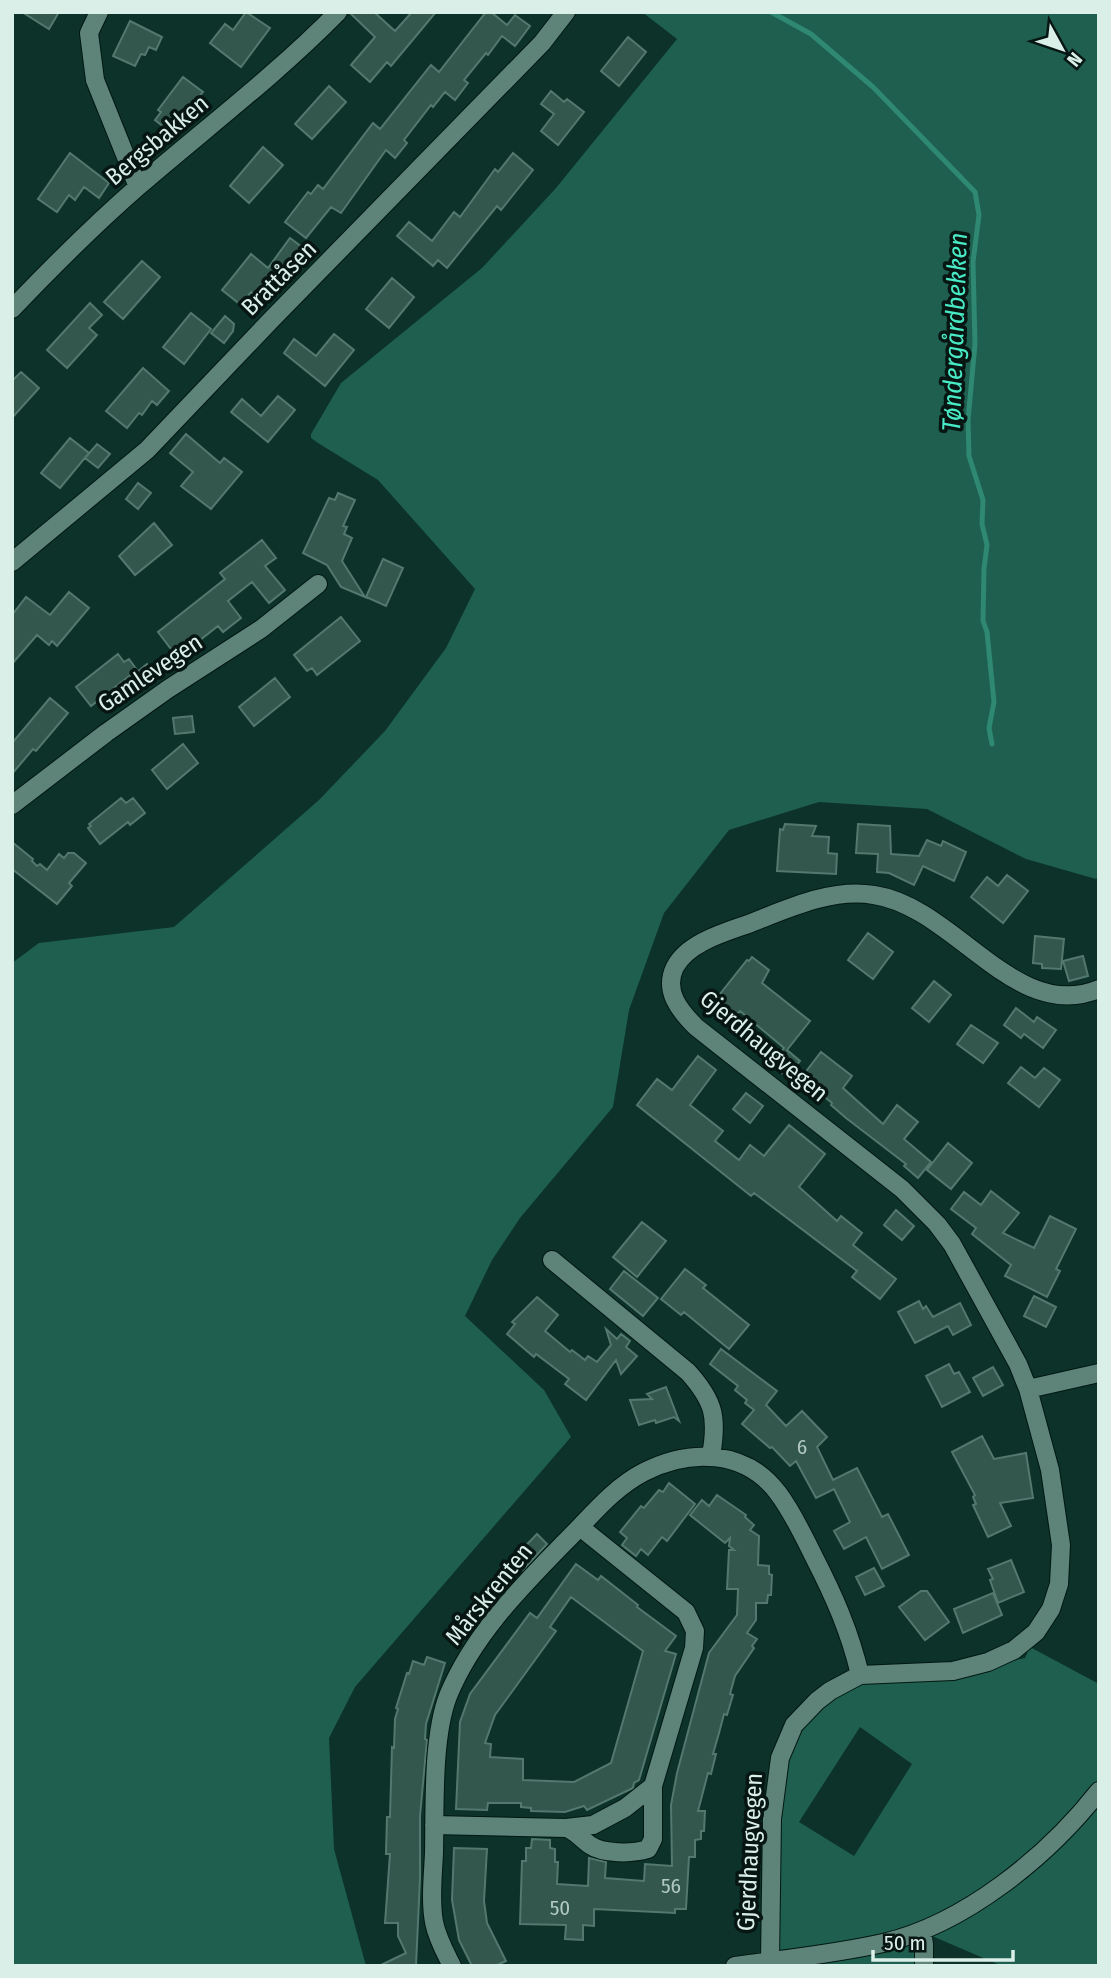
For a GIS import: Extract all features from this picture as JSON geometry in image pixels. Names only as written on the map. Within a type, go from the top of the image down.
[{"type":"street","points":[[99,12],[89,33],[95,80],[138,187]]},
{"type":"street","name":"Bergsbakken","points":[[12,309],[63,256],[138,187],[298,53],[338,12]]},
{"type":"street","name":"Brattåsen","points":[[12,562],[147,450],[542,43],[566,12]]},
{"type":"street","name":"Gamlevegen","points":[[12,805],[106,733],[167,689],[261,629],[318,584]]},
{"type":"street","name":"Gjerdhaugvegen","points":[[771,1961],[772,1819],[780,1758],[790,1733],[803,1713],[830,1691],[860,1675],[953,1671],[1001,1657],[1026,1642],[1044,1622],[1059,1584],[1061,1545],[1050,1470],[1028,1389],[1018,1364],[976,1286],[937,1224],[902,1189],[696,1027],[674,1000],[670,985],[672,974],[680,959],[689,951],[741,926],[813,901],[838,895],[872,894],[909,905],[925,914],[1001,970],[1035,990],[1053,996],[1072,996],[1099,989]]},
{"type":"street","points":[[552,1260],[688,1372],[705,1391],[714,1413],[715,1432],[711,1456]]},
{"type":"street","points":[[1028,1389],[1099,1373]]},
{"type":"street","name":"Mårskrenten","points":[[452,1966],[438,1936],[432,1908],[441,1720],[447,1698],[472,1648],[528,1580],[620,1487],[665,1462],[687,1457],[725,1458],[764,1478],[777,1491],[797,1522],[839,1606],[860,1675]]},
{"type":"street","points":[[566,1828],[597,1849],[648,1849],[653,1839],[653,1786],[694,1648],[695,1631],[686,1612],[580,1527]]},
{"type":"street","points":[[434,1825],[566,1828],[593,1825],[625,1808],[653,1786]]},
{"type":"street","points":[[735,1966],[885,1943],[922,1931],[968,1906],[1012,1876],[1050,1843],[1099,1791]]},
{"type":"street","points":[[922,1931],[924,1966]]},
{"type":"green space","points":[[642,12],[1099,12],[1099,877],[1096,879],[1026,859],[927,809],[819,802],[729,830],[664,913],[629,1010],[613,1107],[520,1218],[492,1260],[465,1316],[544,1390],[571,1437],[355,1687],[329,1738],[334,1849],[366,1966],[12,1966],[12,963],[39,943],[174,927],[319,800],[385,731],[446,648],[475,589],[378,480],[318,443],[311,438],[311,434],[341,383],[482,268],[556,188],[677,39]]},
{"type":"green space","points":[[1030,1647],[1099,1684],[1099,1966],[1002,1966],[932,1936],[919,1966],[750,1966],[764,1952],[766,1836],[796,1714],[829,1680],[942,1673],[1025,1658]],"holes":[[[860,1727],[912,1764],[854,1856],[799,1822]]]},
{"type":"building","points":[[22,12],[59,12],[49,29]]},
{"type":"building","points":[[246,12],[270,28],[241,67],[210,43],[225,24],[233,30]]},
{"type":"building","points":[[349,12],[374,12],[395,31],[412,12],[436,12],[391,66],[387,62],[370,82],[351,65],[375,37]]},
{"type":"building","points":[[486,12],[491,12],[507,25],[515,15],[530,26],[515,46],[502,36],[464,80],[468,83],[455,100],[445,92],[433,107],[431,105],[404,140],[407,143],[395,158],[386,150],[341,213],[331,207],[306,238],[285,222],[308,192],[311,194],[318,185],[323,189],[373,123],[380,129],[431,65],[439,72]]},
{"type":"building","points":[[130,21],[162,37],[156,50],[149,47],[145,55],[141,54],[135,66],[113,56]]},
{"type":"building","points":[[628,37],[646,52],[619,86],[601,71]]},
{"type":"building","points":[[183,77],[203,92],[170,132],[155,120],[161,112],[158,110]]},
{"type":"building","points":[[329,86],[346,102],[312,139],[295,124]]},
{"type":"building","points":[[551,91],[564,102],[567,99],[584,112],[558,145],[541,131],[554,114],[541,104]]},
{"type":"building","points":[[263,147],[283,165],[249,203],[230,186]]},
{"type":"building","points":[[70,153],[109,183],[99,198],[84,187],[75,200],[69,195],[57,212],[38,199]]},
{"type":"building","points":[[513,153],[533,170],[501,210],[497,206],[447,268],[438,260],[433,266],[397,236],[409,222],[432,241],[454,212],[460,217],[495,169],[498,172]]},
{"type":"building","points":[[290,238],[306,250],[299,259],[305,264],[295,276],[292,273],[282,286],[270,277],[255,295],[251,292],[241,305],[222,290],[251,254],[268,268]]},
{"type":"building","points":[[142,261],[160,277],[123,319],[104,302]]},
{"type":"building","points":[[392,278],[414,297],[389,328],[366,309]]},
{"type":"building","points":[[90,303],[102,315],[89,328],[97,335],[67,368],[47,350]]},
{"type":"building","points":[[191,313],[211,329],[184,364],[163,347]]},
{"type":"building","points":[[225,316],[234,324],[233,331],[224,343],[211,333]]},
{"type":"building","points":[[334,334],[354,350],[325,386],[284,353],[294,339],[316,356]]},
{"type":"building","points":[[143,368],[169,391],[157,405],[152,401],[142,415],[139,413],[127,428],[106,411]]},
{"type":"building","points":[[21,372],[39,388],[12,418],[12,381]]},
{"type":"building","points":[[278,396],[295,410],[268,442],[231,412],[242,399],[261,416]]},
{"type":"building","points":[[186,434],[220,463],[224,458],[242,472],[211,509],[181,486],[193,472],[170,453]]},
{"type":"building","points":[[70,438],[89,453],[60,488],[41,473]]},
{"type":"building","points":[[97,444],[110,454],[98,468],[85,458]]},
{"type":"building","points":[[138,483],[151,493],[138,509],[126,499]]},
{"type":"building","points":[[338,493],[355,500],[343,526],[347,527],[344,534],[352,538],[342,561],[365,597],[341,587],[327,565],[303,553],[329,498],[335,500]]},
{"type":"building","points":[[154,523],[172,545],[135,575],[119,556]]},
{"type":"building","points":[[262,540],[276,558],[265,566],[285,590],[269,603],[252,582],[228,601],[241,618],[223,632],[218,626],[195,644],[191,639],[174,653],[158,632],[225,579],[220,573]]},
{"type":"building","points":[[383,559],[403,568],[386,606],[366,597]]},
{"type":"building","points":[[69,592],[89,608],[57,646],[52,641],[49,645],[37,635],[12,664],[12,615],[26,597],[50,615]]},
{"type":"building","points":[[341,617],[360,641],[317,675],[312,668],[307,671],[294,655]]},
{"type":"building","points":[[118,654],[124,662],[129,659],[137,670],[91,706],[76,687]]},
{"type":"building","points":[[147,664],[156,676],[139,689],[130,678]]},
{"type":"building","points":[[275,678],[290,697],[254,726],[239,707]]},
{"type":"building","points":[[50,698],[68,713],[36,751],[33,749],[12,774],[12,743]]},
{"type":"building","points":[[192,716],[194,732],[175,734],[173,718]]},
{"type":"building","points":[[183,744],[198,763],[167,789],[152,770]]},
{"type":"building","points":[[121,798],[126,803],[133,798],[145,813],[130,825],[128,822],[100,844],[88,828],[91,826],[89,824]]},
{"type":"building","points":[[785,824],[816,826],[812,836],[829,837],[828,853],[837,854],[836,874],[777,871],[780,829],[783,830]]},
{"type":"building","points":[[858,824],[890,826],[891,854],[919,856],[927,840],[941,846],[943,841],[966,852],[954,881],[923,866],[914,885],[889,873],[877,872],[878,854],[856,853]]},
{"type":"building","points":[[12,842],[33,859],[37,866],[40,864],[47,870],[59,854],[64,858],[68,853],[74,853],[86,863],[69,883],[72,886],[57,904],[12,869]]},
{"type":"building","points":[[1007,875],[1028,891],[1003,923],[971,897],[987,877],[998,886]]},
{"type":"building","points":[[868,933],[893,952],[873,979],[848,960]]},
{"type":"building","points":[[1035,936],[1064,939],[1061,969],[1042,968],[1042,964],[1033,963]]},
{"type":"building","points":[[1083,956],[1088,976],[1069,981],[1063,961]]},
{"type":"building","points":[[752,957],[769,970],[762,983],[810,1021],[787,1050],[800,1061],[787,1077],[771,1064],[784,1048],[740,1011],[732,1020],[712,1004]]},
{"type":"building","points":[[934,981],[951,995],[929,1022],[912,1008]]},
{"type":"building","points":[[1016,1008],[1034,1022],[1037,1017],[1056,1030],[1043,1048],[1024,1034],[1021,1038],[1004,1025]]},
{"type":"building","points":[[971,1025],[998,1043],[983,1063],[957,1044]]},
{"type":"building","points":[[821,1052],[852,1076],[843,1088],[883,1124],[897,1105],[918,1122],[904,1139],[931,1162],[918,1178],[904,1166],[906,1164],[846,1118],[801,1078]]},
{"type":"building","points":[[698,1056],[716,1070],[690,1105],[723,1131],[715,1141],[739,1160],[750,1145],[764,1156],[789,1125],[825,1154],[799,1187],[837,1221],[841,1216],[862,1233],[853,1245],[896,1279],[880,1299],[852,1277],[857,1271],[754,1193],[751,1196],[637,1105],[657,1079],[672,1090]]},
{"type":"building","points":[[1021,1067],[1035,1078],[1044,1068],[1060,1080],[1039,1107],[1008,1083]]},
{"type":"building","points":[[746,1093],[763,1106],[750,1123],[733,1109]]},
{"type":"building","points":[[948,1143],[972,1163],[951,1189],[927,1170]]},
{"type":"building","points":[[991,1191],[1019,1213],[1003,1233],[1034,1248],[1050,1216],[1076,1229],[1056,1269],[1060,1271],[1047,1297],[1005,1276],[1011,1265],[972,1234],[976,1228],[951,1209],[964,1192],[981,1205]]},
{"type":"building","points":[[896,1210],[914,1226],[902,1240],[884,1225]]},
{"type":"building","points":[[642,1222],[666,1241],[637,1277],[613,1257]]},
{"type":"building","points":[[685,1269],[706,1285],[703,1288],[749,1325],[729,1349],[684,1312],[681,1315],[661,1299]]},
{"type":"building","points":[[624,1271],[658,1298],[643,1316],[610,1289]]},
{"type":"building","points":[[1034,1296],[1056,1307],[1046,1327],[1024,1316]]},
{"type":"building","points":[[537,1297],[558,1315],[545,1331],[570,1352],[572,1350],[585,1360],[588,1356],[597,1362],[611,1345],[606,1329],[617,1339],[621,1334],[630,1341],[626,1347],[637,1356],[621,1374],[616,1360],[586,1400],[565,1384],[569,1379],[536,1354],[534,1357],[507,1334],[515,1324],[512,1322]]},
{"type":"building","points":[[919,1301],[923,1309],[926,1306],[933,1317],[960,1303],[971,1325],[953,1335],[948,1326],[915,1343],[898,1312]]},
{"type":"building","points":[[721,1349],[777,1391],[766,1405],[786,1426],[802,1411],[827,1437],[817,1447],[833,1480],[857,1468],[882,1517],[888,1514],[909,1555],[882,1569],[866,1537],[844,1549],[834,1531],[850,1522],[834,1489],[816,1498],[796,1461],[790,1466],[772,1447],[742,1424],[754,1410],[735,1390],[738,1386],[710,1364]]},
{"type":"building","points":[[949,1364],[954,1374],[959,1372],[970,1392],[942,1407],[926,1376]]},
{"type":"building","points":[[993,1367],[1003,1385],[983,1396],[973,1378]]},
{"type":"building","points":[[666,1387],[679,1421],[674,1417],[639,1425],[630,1400],[652,1399],[647,1394]]},
{"type":"building","points":[[982,1436],[994,1459],[1026,1453],[1033,1498],[1000,1503],[1011,1526],[988,1537],[973,1505],[976,1504],[973,1497],[975,1495],[952,1452]]},
{"type":"building","points":[[669,1483],[695,1504],[667,1541],[662,1537],[648,1555],[641,1549],[636,1556],[622,1545],[627,1538],[620,1532],[641,1506],[644,1508],[659,1490],[663,1492]]},
{"type":"building","points":[[717,1495],[746,1515],[754,1525],[750,1530],[759,1536],[758,1565],[769,1566],[769,1574],[772,1575],[771,1595],[768,1595],[767,1603],[756,1603],[756,1620],[747,1633],[757,1639],[735,1676],[730,1694],[733,1695],[727,1715],[724,1714],[713,1754],[716,1754],[711,1774],[708,1773],[698,1811],[705,1811],[704,1831],[701,1831],[701,1839],[695,1840],[695,1857],[689,1857],[686,1909],[675,1909],[675,1913],[594,1909],[594,1926],[583,1925],[583,1940],[565,1939],[566,1925],[520,1924],[522,1861],[526,1861],[526,1848],[531,1848],[532,1839],[550,1840],[550,1848],[555,1849],[555,1862],[558,1862],[557,1884],[588,1886],[589,1858],[606,1862],[605,1878],[644,1881],[645,1864],[672,1866],[671,1805],[677,1773],[709,1653],[737,1615],[738,1589],[727,1589],[729,1550],[734,1550],[729,1546],[730,1538],[725,1543],[690,1515],[702,1500],[709,1506]]},
{"type":"building","points":[[537,1534],[547,1544],[523,1570],[512,1560]]},
{"type":"building","points":[[1011,1560],[1024,1592],[998,1603],[988,1569]]},
{"type":"building","points":[[576,1564],[598,1580],[601,1576],[676,1636],[665,1651],[676,1654],[639,1780],[634,1783],[633,1788],[587,1810],[584,1806],[565,1812],[531,1811],[531,1808],[521,1807],[521,1803],[488,1803],[487,1810],[456,1809],[460,1722],[470,1694],[530,1613],[537,1618]],"holes":[[[571,1597],[643,1651],[611,1763],[574,1782],[523,1780],[523,1759],[490,1757],[491,1744],[485,1743],[495,1715],[556,1631],[550,1627]]]},
{"type":"building","points":[[874,1568],[884,1586],[865,1595],[856,1577]]},
{"type":"building","points":[[921,1591],[927,1591],[949,1622],[925,1640],[899,1607]]},
{"type":"building","points":[[993,1593],[1002,1615],[963,1633],[954,1609]]},
{"type":"building","points":[[427,1657],[445,1663],[426,1724],[420,1816],[416,1966],[379,1966],[406,1953],[398,1936],[398,1923],[385,1923],[390,1854],[386,1854],[387,1817],[390,1817],[396,1708],[413,1661],[424,1665]]},
{"type":"building","points":[[454,1848],[487,1849],[484,1901],[487,1923],[506,1961],[495,1966],[472,1966],[459,1940],[452,1900]]},
{"type":"waterway","name":"Tøndergårdbekken","points":[[771,12],[811,34],[873,87],[975,192],[979,215],[973,262],[975,344],[968,420],[969,456],[983,500],[982,524],[987,545],[983,621],[987,632],[994,702],[989,728],[992,744]]}]
